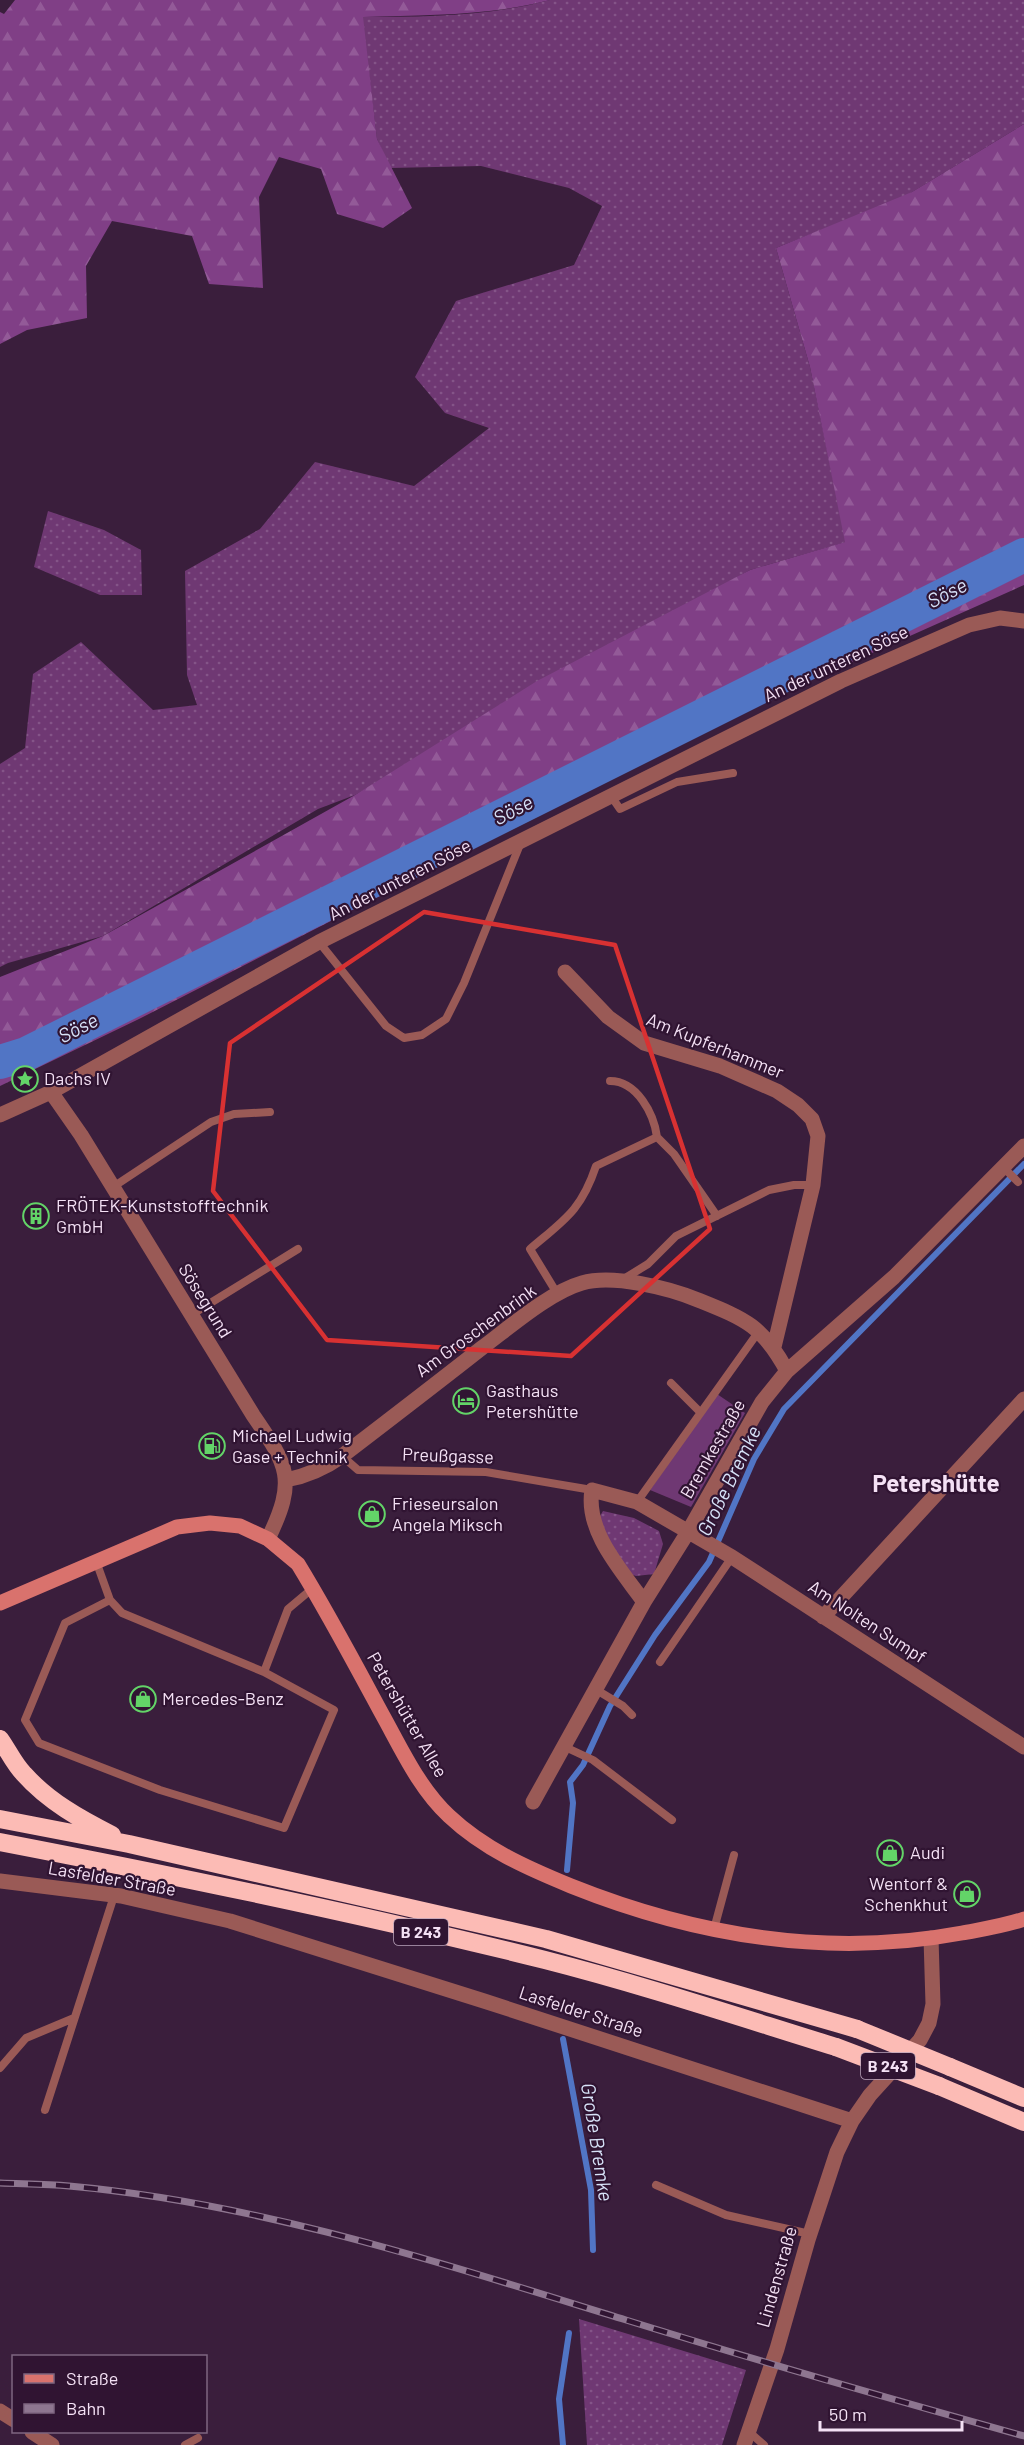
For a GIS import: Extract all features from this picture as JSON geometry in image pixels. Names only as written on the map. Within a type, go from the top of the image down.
[{"type":"highway","points":[[0,1739],[23,1773],[55,1802],[80,1819],[129,1844]]},
{"type":"highway","name":"B 243","points":[[0,1819],[129,1844],[546,1939],[856,2030],[1024,2098]]},
{"type":"highway","name":"B 243","points":[[0,1842],[157,1872],[546,1960],[690,2001],[836,2048],[939,2086],[1024,2122]]},
{"type":"street","name":"An der unteren Söse","points":[[0,1114],[51,1092],[319,942],[841,681],[969,625],[1000,618],[1024,621]]},
{"type":"street","name":"Am Kupferhammer","points":[[565,972],[608,1017],[644,1043],[720,1066],[777,1091],[798,1105],[812,1119],[818,1136],[813,1185],[774,1347]]},
{"type":"street","name":"Sösegrund","points":[[51,1092],[113,1187],[253,1415],[279,1452],[286,1480],[284,1497],[268,1539]]},
{"type":"street","name":"Bremkestraße","points":[[533,1802],[644,1602],[688,1533],[762,1402],[787,1371],[894,1277],[1007,1170],[1024,1146]]},
{"type":"street","name":"Am Groschenbrink","points":[[286,1480],[304,1476],[327,1466],[529,1312],[583,1283],[636,1282],[727,1311],[759,1331],[774,1347],[787,1371]]},
{"type":"street","points":[[823,1617],[1024,1399]]},
{"type":"street","name":"Am Nolten Sumpf","points":[[592,1490],[637,1502],[704,1541],[1024,1747]]},
{"type":"street","points":[[592,1490],[590,1504],[604,1545],[644,1602]]},
{"type":"street","name":"Petershütter Allee","points":[[0,1603],[177,1527],[199,1524],[240,1526],[268,1539],[298,1564],[414,1772],[432,1798],[457,1823],[501,1855],[604,1899],[647,1913],[714,1929],[789,1942],[842,1943],[931,1938]]},
{"type":"street","name":"Lasfelder Straße","points":[[0,1881],[114,1896],[230,1921],[495,2004],[852,2121]]},
{"type":"street","points":[[852,2121],[870,2095],[920,2040],[929,2023],[933,2004],[931,1938],[1024,1919]]},
{"type":"street","name":"Lindenstraße","points":[[746,2438],[777,2349],[810,2234],[837,2152],[852,2121]]},
{"type":"street","points":[[34,2433],[52,2445]]},
{"type":"lane","points":[[611,796],[620,809],[677,782],[733,773]]},
{"type":"lane","points":[[319,942],[386,1026],[404,1038],[422,1035],[446,1019],[464,983],[521,841]]},
{"type":"lane","points":[[610,1081],[621,1081],[640,1096],[655,1122],[657,1137],[674,1154],[717,1216]]},
{"type":"lane","points":[[113,1187],[211,1122],[234,1114],[270,1112]]},
{"type":"lane","points":[[558,1295],[530,1249],[575,1210],[589,1189],[597,1166],[657,1137]]},
{"type":"lane","points":[[1007,1170],[1018,1182]]},
{"type":"lane","points":[[620,1281],[648,1264],[676,1236],[769,1191],[794,1185],[813,1185]]},
{"type":"lane","points":[[191,1315],[298,1249]]},
{"type":"lane","points":[[637,1502],[759,1331]]},
{"type":"lane","points":[[671,1383],[700,1412]]},
{"type":"lane","name":"Preußgasse","points":[[342,1456],[358,1470],[486,1472],[592,1490]]},
{"type":"lane","points":[[660,1662],[727,1555]]},
{"type":"lane","points":[[96,1561],[110,1600],[122,1612],[264,1672],[334,1710],[284,1828],[160,1791],[39,1743],[25,1720],[65,1623],[110,1600]]},
{"type":"lane","points":[[264,1672],[288,1609],[313,1588]]},
{"type":"lane","points":[[595,1689],[623,1706],[632,1715]]},
{"type":"lane","points":[[563,1746],[593,1760],[672,1820]]},
{"type":"lane","points":[[714,1929],[734,1855]]},
{"type":"lane","points":[[45,2110],[114,1896]]},
{"type":"lane","points":[[0,2068],[26,2038],[74,2019]]},
{"type":"lane","points":[[656,2185],[726,2215],[810,2234]]},
{"type":"lane","points":[[185,2445],[198,2438]]},
{"type":"lane","points":[[746,2438],[764,2445]]},
{"type":"highlighted area","points":[[424,912],[615,945],[710,1229],[571,1356],[327,1340],[213,1191],[230,1043]]},
{"type":"shaded area","points":[[550,0],[1024,0],[1024,124],[904,197],[776,248],[810,367],[846,542],[750,570],[355,795],[318,809],[103,936],[0,967],[0,764],[25,748],[33,674],[81,642],[153,710],[197,705],[187,675],[185,571],[260,529],[315,462],[414,486],[489,428],[445,413],[415,377],[456,301],[574,265],[602,206],[569,188],[481,166],[390,168],[377,139],[362,17],[433,16],[480,12]]},
{"type":"shaded area","points":[[48,511],[104,530],[141,550],[142,595],[100,595],[34,567]]},
{"type":"shaded area","points":[[717,1394],[745,1413],[691,1507],[650,1490]]},
{"type":"shaded area","points":[[603,1511],[634,1518],[659,1531],[663,1544],[654,1574],[636,1576],[630,1574],[602,1532],[600,1516]]},
{"type":"shaded area","points":[[579,2319],[746,2370],[722,2445],[587,2445]]},
{"type":"green space","points":[[15,0],[550,0],[480,12],[363,17],[377,139],[412,208],[383,228],[337,214],[321,169],[279,157],[259,197],[263,288],[209,284],[192,236],[112,221],[86,266],[87,318],[27,330],[0,344],[0,12],[4,14]]},
{"type":"green space","points":[[1024,124],[1024,585],[742,711],[139,1019],[0,1086],[0,977],[103,936],[355,795],[537,681],[750,570],[845,542],[810,367],[776,248],[912,192]]},
{"type":"waterway","name":"Söse","points":[[0,1062],[26,1054],[1024,555]]},
{"type":"waterway","name":"Große Bremke","points":[[567,1870],[573,1803],[570,1782],[583,1765],[610,1706],[655,1635],[709,1562],[754,1459],[784,1409],[1024,1164]]},
{"type":"waterway","name":"Große Bremke","points":[[563,2039],[591,2190],[593,2250]]},
{"type":"waterway","name":"Große Bremke","points":[[563,2445],[559,2399],[569,2333]]},
{"type":"railway","points":[[0,2183],[69,2186],[140,2194],[211,2206],[351,2238],[775,2365],[1024,2436]]},
{"type":"place","name":"Dachs IV","points":[[25,1079]]},
{"type":"place","name":"FRÖTEK-Kunststofftechnik GmbH","points":[[36,1216]]},
{"type":"place","name":"Gasthaus Petershütte","points":[[466,1401]]},
{"type":"place","name":"Michael Ludwig Gase + Technik","points":[[212,1446]]},
{"type":"place","name":"Frieseursalon Angela Miksch","points":[[372,1514]]},
{"type":"place","name":"Mercedes-Benz","points":[[143,1699]]},
{"type":"place","name":"Audi","points":[[890,1853]]},
{"type":"place","name":"Wentorf & Schenkhut","points":[[967,1894]]},
{"type":"district","name":"Petershütte","points":[[936,1484]]}]
